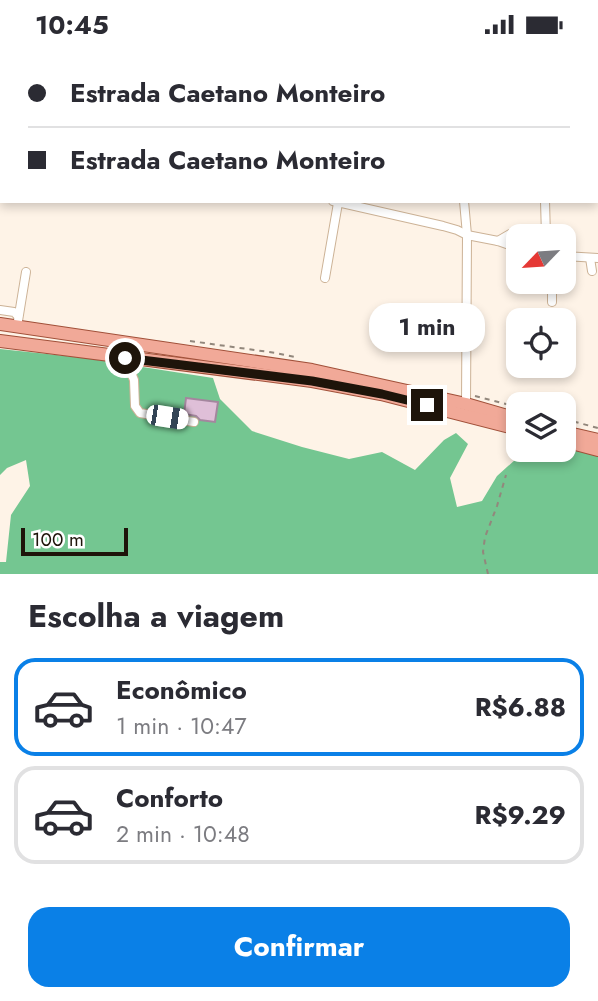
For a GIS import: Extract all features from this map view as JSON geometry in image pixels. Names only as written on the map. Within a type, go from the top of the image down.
[{"type":"main road","points":[[0,324],[18,322],[312,370],[506,416]]},
{"type":"main road","points":[[0,341],[312,381],[382,394],[506,426]]},
{"type":"main road","points":[[576,435],[598,440]]},
{"type":"main road","points":[[576,444],[598,450]]},
{"type":"street","points":[[326,278],[336,203]]},
{"type":"street","points":[[340,203],[506,243]]},
{"type":"street","points":[[464,203],[467,235],[466,404]]},
{"type":"street","points":[[545,203],[546,224]]},
{"type":"street","points":[[498,240],[506,236]]},
{"type":"street","points":[[576,257],[594,258],[592,271]]},
{"type":"street","points":[[18,322],[26,272]]},
{"type":"street","points":[[552,294],[552,302]]},
{"type":"street","points":[[0,310],[14,312],[18,322]]},
{"type":"street","points":[[125,358],[134,380],[135,406],[140,413],[194,422]]},
{"type":"path","points":[[576,422],[598,428]]},
{"type":"path","points":[[488,574],[483,552],[485,537],[506,475]]},
{"type":"green space","points":[[0,349],[85,358],[213,378],[220,399],[252,431],[349,459],[382,452],[415,470],[444,440],[456,433],[468,444],[450,478],[457,507],[482,501],[497,476],[513,462],[576,462],[576,451],[598,456],[598,574],[0,574],[0,562],[6,562],[11,515],[30,486],[26,460],[7,468],[0,475]]},
{"type":"building","points":[[186,398],[218,402],[215,422],[184,414]]},
{"type":"route","points":[[125,358],[312,381],[427,405]]}]
